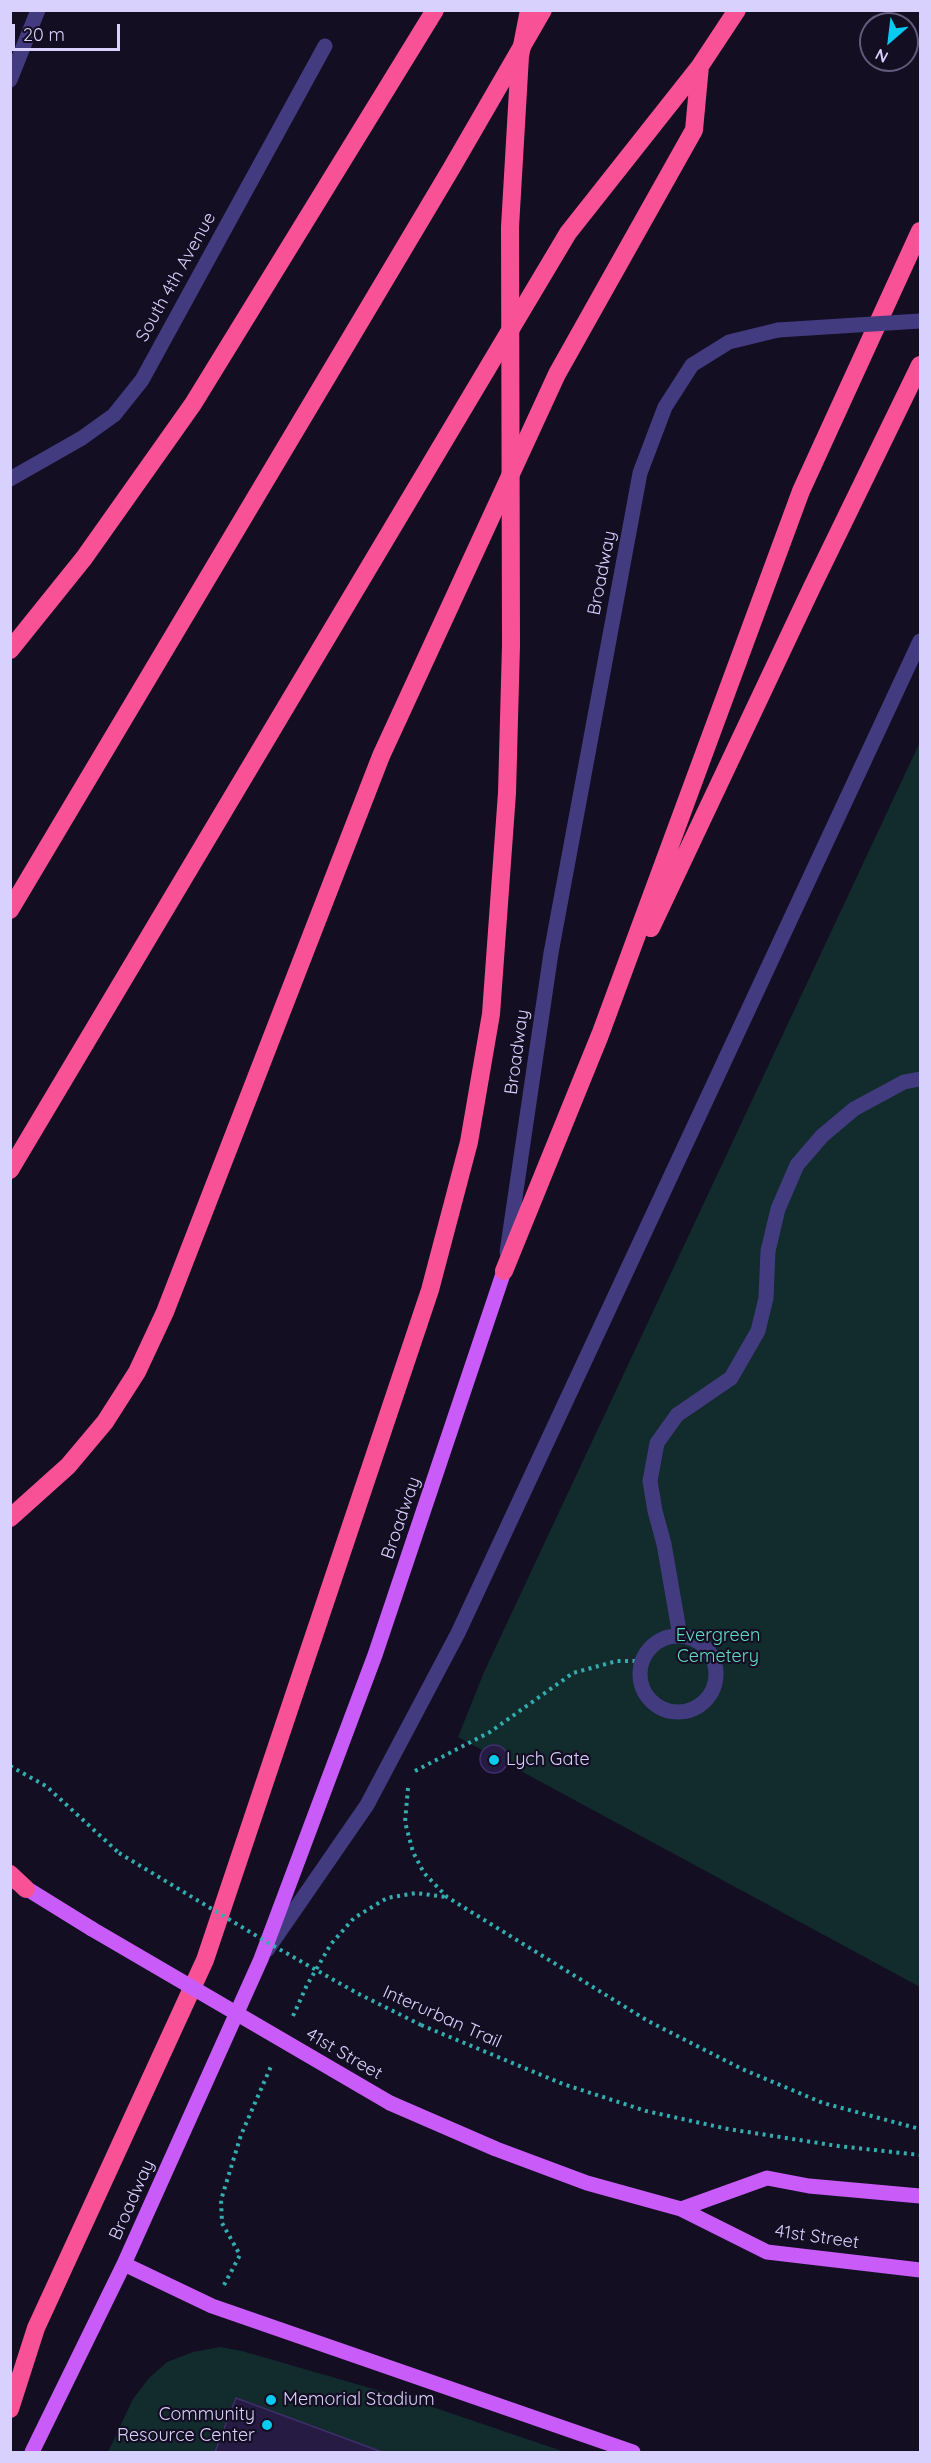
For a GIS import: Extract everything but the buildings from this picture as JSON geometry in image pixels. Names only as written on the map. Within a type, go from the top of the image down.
[{"type":"highway","points":[[10,650],[84,558],[193,404],[435,10]]},
{"type":"highway","points":[[10,2409],[36,2328],[205,1960],[430,1290],[469,1142],[491,1014],[507,793],[511,645],[510,227],[520,56],[529,10]]},
{"type":"highway","points":[[10,910],[543,10]]},
{"type":"highway","points":[[10,1170],[567,232],[700,66],[737,10]]},
{"type":"highway","points":[[10,1518],[68,1466],[105,1422],[137,1372],[182,1269],[381,756],[557,374],[694,130],[700,66]]},
{"type":"highway","points":[[504,1271],[600,1035],[801,491],[921,231]]},
{"type":"highway","points":[[600,1035],[807,598],[921,365]]},
{"type":"highway","points":[[10,1874],[16,1884]]},
{"type":"main road","name":"Broadway","points":[[32,2452],[124,2265],[261,1959],[375,1655],[504,1271]]},
{"type":"main road","name":"41st Street","points":[[16,1884],[390,2103],[496,2150],[587,2183],[681,2209],[767,2252],[921,2270]]},
{"type":"main road","points":[[681,2209],[767,2178],[809,2186],[921,2196]]},
{"type":"main road","points":[[124,2265],[212,2306],[633,2452]]},
{"type":"street","points":[[10,80],[38,10]]},
{"type":"street","name":"South 4th Avenue","points":[[10,479],[82,438],[114,415],[142,380],[325,46]]},
{"type":"street","name":"Broadway","points":[[504,1271],[551,953],[640,473],[665,407],[692,364],[729,342],[778,330],[921,321]]},
{"type":"street","name":"Broadway","points":[[261,1959],[367,1805],[458,1634],[921,641]]},
{"type":"street","points":[[680,1636],[650,1481],[657,1443],[677,1415],[731,1378],[758,1331],[766,1298],[768,1251],[778,1209],[797,1165],[822,1136],[854,1109],[904,1082],[921,1079]]},
{"type":"street","points":[[680,1636],[692,1639],[711,1655],[715,1667],[712,1692],[704,1702],[681,1712],[669,1711],[657,1706],[642,1686],[640,1674],[642,1661],[656,1643],[668,1637],[680,1636]]},
{"type":"path","points":[[401,1742],[412,1772],[490,1732],[573,1672],[617,1661],[642,1661]]},
{"type":"path","name":"Interurban Trail","points":[[10,1766],[45,1786],[119,1853],[325,1975],[421,2025],[564,2084],[646,2111],[739,2130],[837,2146],[921,2155]]},
{"type":"path","points":[[410,1780],[406,1796],[405,1822],[413,1852],[423,1873],[447,1898],[648,2021],[742,2069],[823,2103],[921,2129]]},
{"type":"green space","name":"Evergreen Cemetery","points":[[920,742],[920,1987],[458,1737],[484,1672]]},
{"type":"green space","name":"Memorial Stadium","points":[[220,2347],[242,2351],[415,2401],[565,2452],[108,2452],[133,2399],[149,2378],[167,2362],[193,2352]]},
{"type":"place","name":"Lych Gate","points":[[494,1760]]},
{"type":"place","name":"Memorial Stadium","points":[[271,2400]]},
{"type":"place","name":"Community Resource Center","points":[[267,2425]]}]
